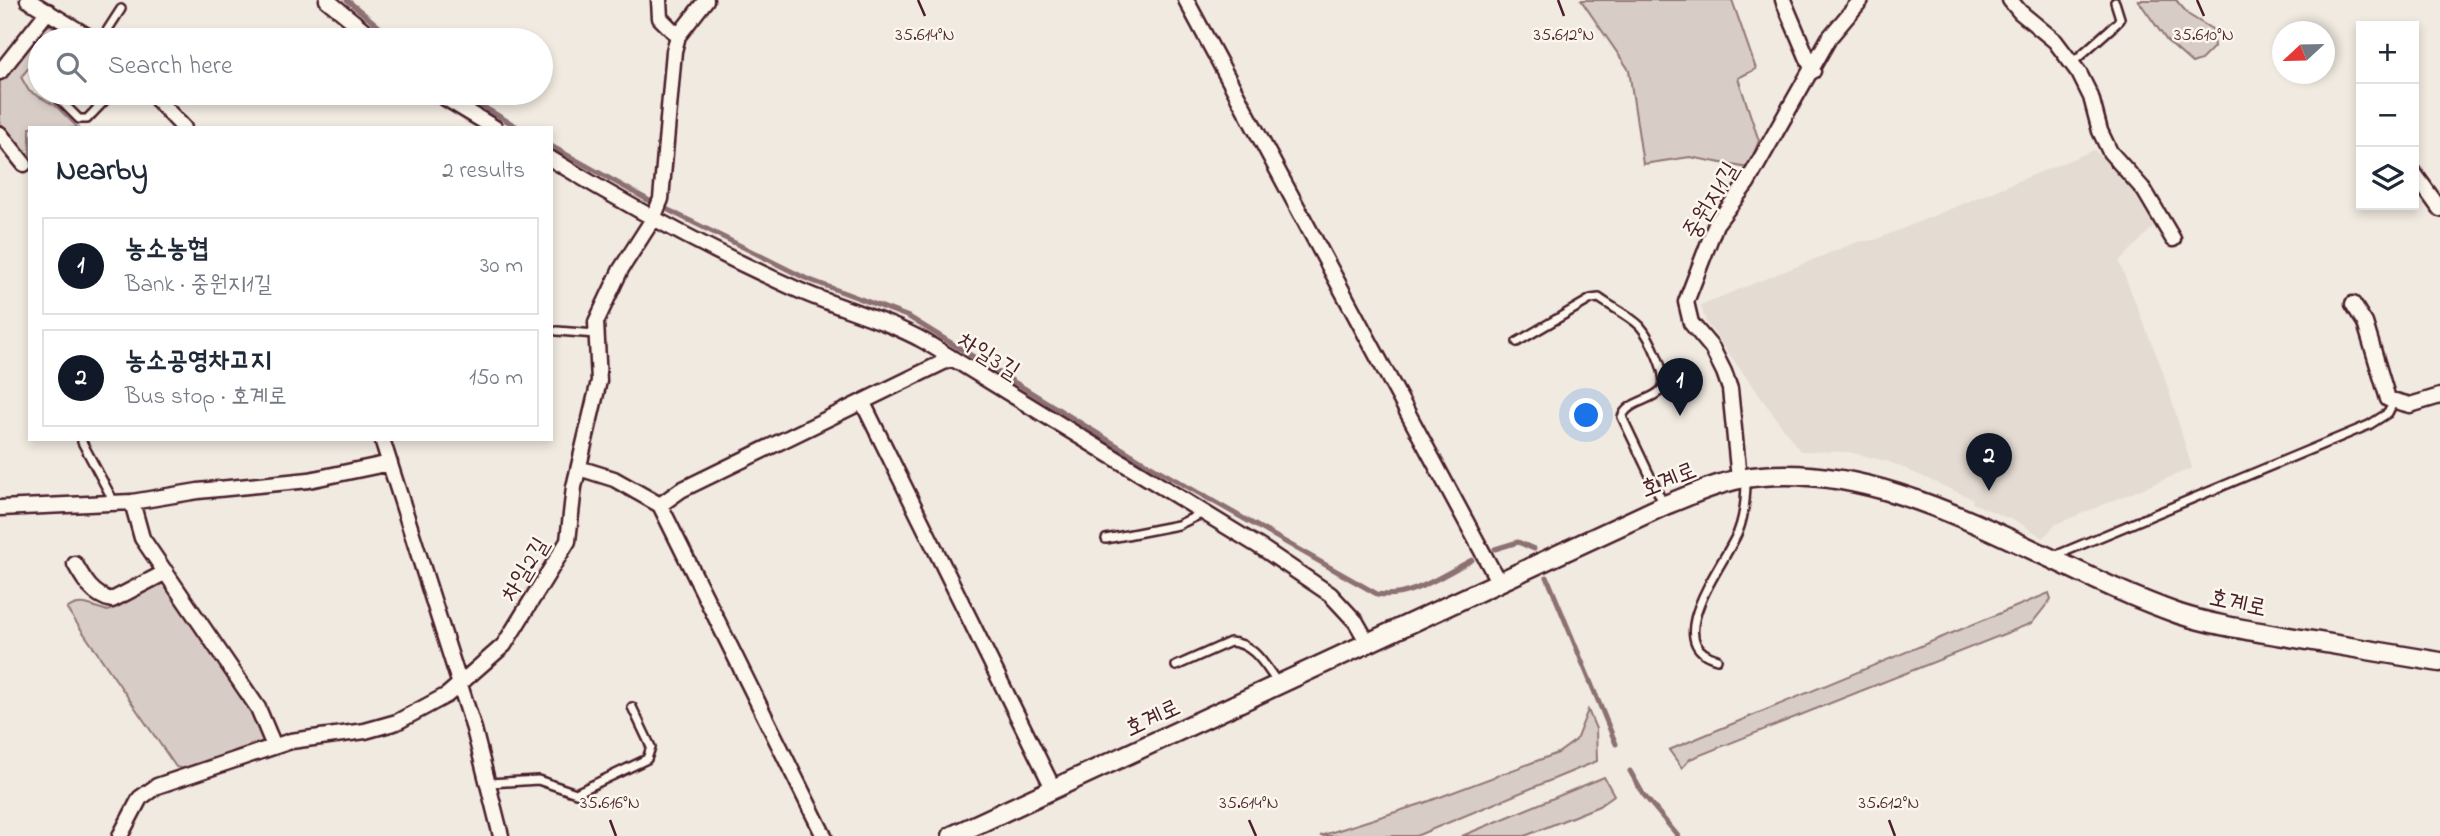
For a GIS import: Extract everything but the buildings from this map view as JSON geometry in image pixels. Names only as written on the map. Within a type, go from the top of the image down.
[{"type":"street","points":[[28,0],[75,28]]},
{"type":"street","points":[[327,0],[361,28]]},
{"type":"street","points":[[659,0],[660,18],[678,36],[706,0]]},
{"type":"street","points":[[1186,0],[1498,581]]},
{"type":"street","points":[[1783,0],[1813,71]]},
{"type":"street","name":"중원지1길","points":[[1743,479],[1727,380],[1716,354],[1691,323],[1686,302],[1716,224],[1747,183],[1841,20],[1861,0]]},
{"type":"street","points":[[2010,0],[2020,12],[2055,41],[2087,85],[2109,152],[2144,190],[2173,239]]},
{"type":"street","points":[[34,28],[47,11]]},
{"type":"street","points":[[0,72],[28,36]]},
{"type":"street","name":"차일2길","points":[[120,836],[140,798],[157,786],[274,746],[304,738],[380,727],[425,709],[460,684],[509,639],[559,559],[570,531],[579,468],[600,381],[596,322],[611,288],[653,219],[661,199],[665,132],[678,36]]},
{"type":"street","points":[[162,105],[182,126]]},
{"type":"street","points":[[457,105],[492,126]]},
{"type":"street","points":[[0,134],[24,164]]},
{"type":"street","name":"차일3길","points":[[553,160],[653,219],[800,291],[900,328],[952,358],[1330,594],[1356,622],[1368,643]]},
{"type":"street","points":[[2419,180],[2440,209]]},
{"type":"street","points":[[2353,304],[2365,323],[2385,394],[2393,403],[2410,405],[2440,396]]},
{"type":"street","points":[[660,505],[681,491],[952,358]]},
{"type":"street","points":[[863,403],[1054,790]]},
{"type":"street","points":[[383,441],[490,783],[501,836]]},
{"type":"street","points":[[0,508],[132,502],[198,491],[309,480],[390,463]]},
{"type":"street","points":[[579,468],[614,479],[660,505],[824,836]]},
{"type":"street","name":"호계로","points":[[952,836],[1665,505],[1710,487],[1743,479],[1782,475],[1859,482],[1905,496],[2132,597],[2182,615],[2228,627],[2440,662]]},
{"type":"street","points":[[132,502],[136,528],[258,708],[274,746]]},
{"type":"street","points":[[75,564],[90,587],[100,596],[112,600],[166,572]]},
{"type":"lane","points":[[2072,64],[2117,23],[2120,18],[2115,2]]},
{"type":"lane","points":[[109,28],[121,9]]},
{"type":"lane","points":[[65,105],[79,119],[87,119],[100,105]]},
{"type":"lane","points":[[1517,342],[1591,299],[1599,298],[1640,326],[1665,374],[1665,383],[1661,390],[1630,408],[1622,417],[1665,505]]},
{"type":"lane","points":[[557,331],[596,334]]},
{"type":"lane","points":[[2048,558],[2369,425],[2388,413],[2393,403]]},
{"type":"lane","points":[[82,442],[114,502]]},
{"type":"lane","points":[[1717,659],[1702,652],[1692,634],[1692,624],[1738,532],[1744,514],[1743,479]]},
{"type":"lane","points":[[1107,539],[1178,525],[1203,513]]},
{"type":"lane","points":[[1177,666],[1230,642],[1240,642],[1251,648],[1279,685]]},
{"type":"lane","points":[[490,783],[538,780],[576,793],[647,759],[651,747],[632,707]]},
{"type":"shaded area","points":[[1581,0],[1732,0],[1756,69],[1738,78],[1759,141],[1748,168],[1690,157],[1643,164],[1629,70]]},
{"type":"shaded area","points":[[2138,0],[2176,0],[2189,15],[2212,29],[2214,47],[2201,60],[2192,63],[2167,41]]},
{"type":"shaded area","points":[[28,46],[28,69],[21,77],[28,89],[28,105],[54,105],[76,126],[28,126],[28,160],[0,125],[0,81]]},
{"type":"shaded area","points":[[2094,150],[2126,179],[2154,226],[2119,262],[2162,369],[2192,468],[2056,524],[2043,538],[2022,524],[1972,503],[1973,499],[1890,462],[1849,452],[1800,451],[1706,322],[1701,305],[1857,242],[1875,240]]},
{"type":"shaded area","points":[[164,581],[255,709],[268,739],[265,745],[186,770],[176,767],[67,609],[82,604],[108,611]]},
{"type":"shaded area","points":[[2049,593],[2051,599],[2032,623],[1690,759],[1682,768],[1669,750]]},
{"type":"shaded area","points":[[1588,710],[1596,729],[1597,761],[1416,836],[1320,836],[1424,803],[1558,753],[1576,740]]},
{"type":"shaded area","points":[[1604,777],[1614,795],[1599,806],[1525,836],[1462,836]]},
{"type":"waterway","points":[[347,0],[381,28]]},
{"type":"waterway","points":[[480,105],[516,126]]},
{"type":"waterway","points":[[553,147],[648,200],[805,278],[909,317],[1142,461],[1377,594],[1389,595],[1414,590],[1472,560]]},
{"type":"waterway","points":[[1495,549],[1518,542],[1534,549]]},
{"type":"waterway","points":[[1547,577],[1616,744]]},
{"type":"waterway","points":[[1630,771],[1643,794],[1678,836]]},
{"type":"place","name":"농소농협","points":[[1680,416]]},
{"type":"place","name":"농소공영차고지","points":[[1989,491]]}]
